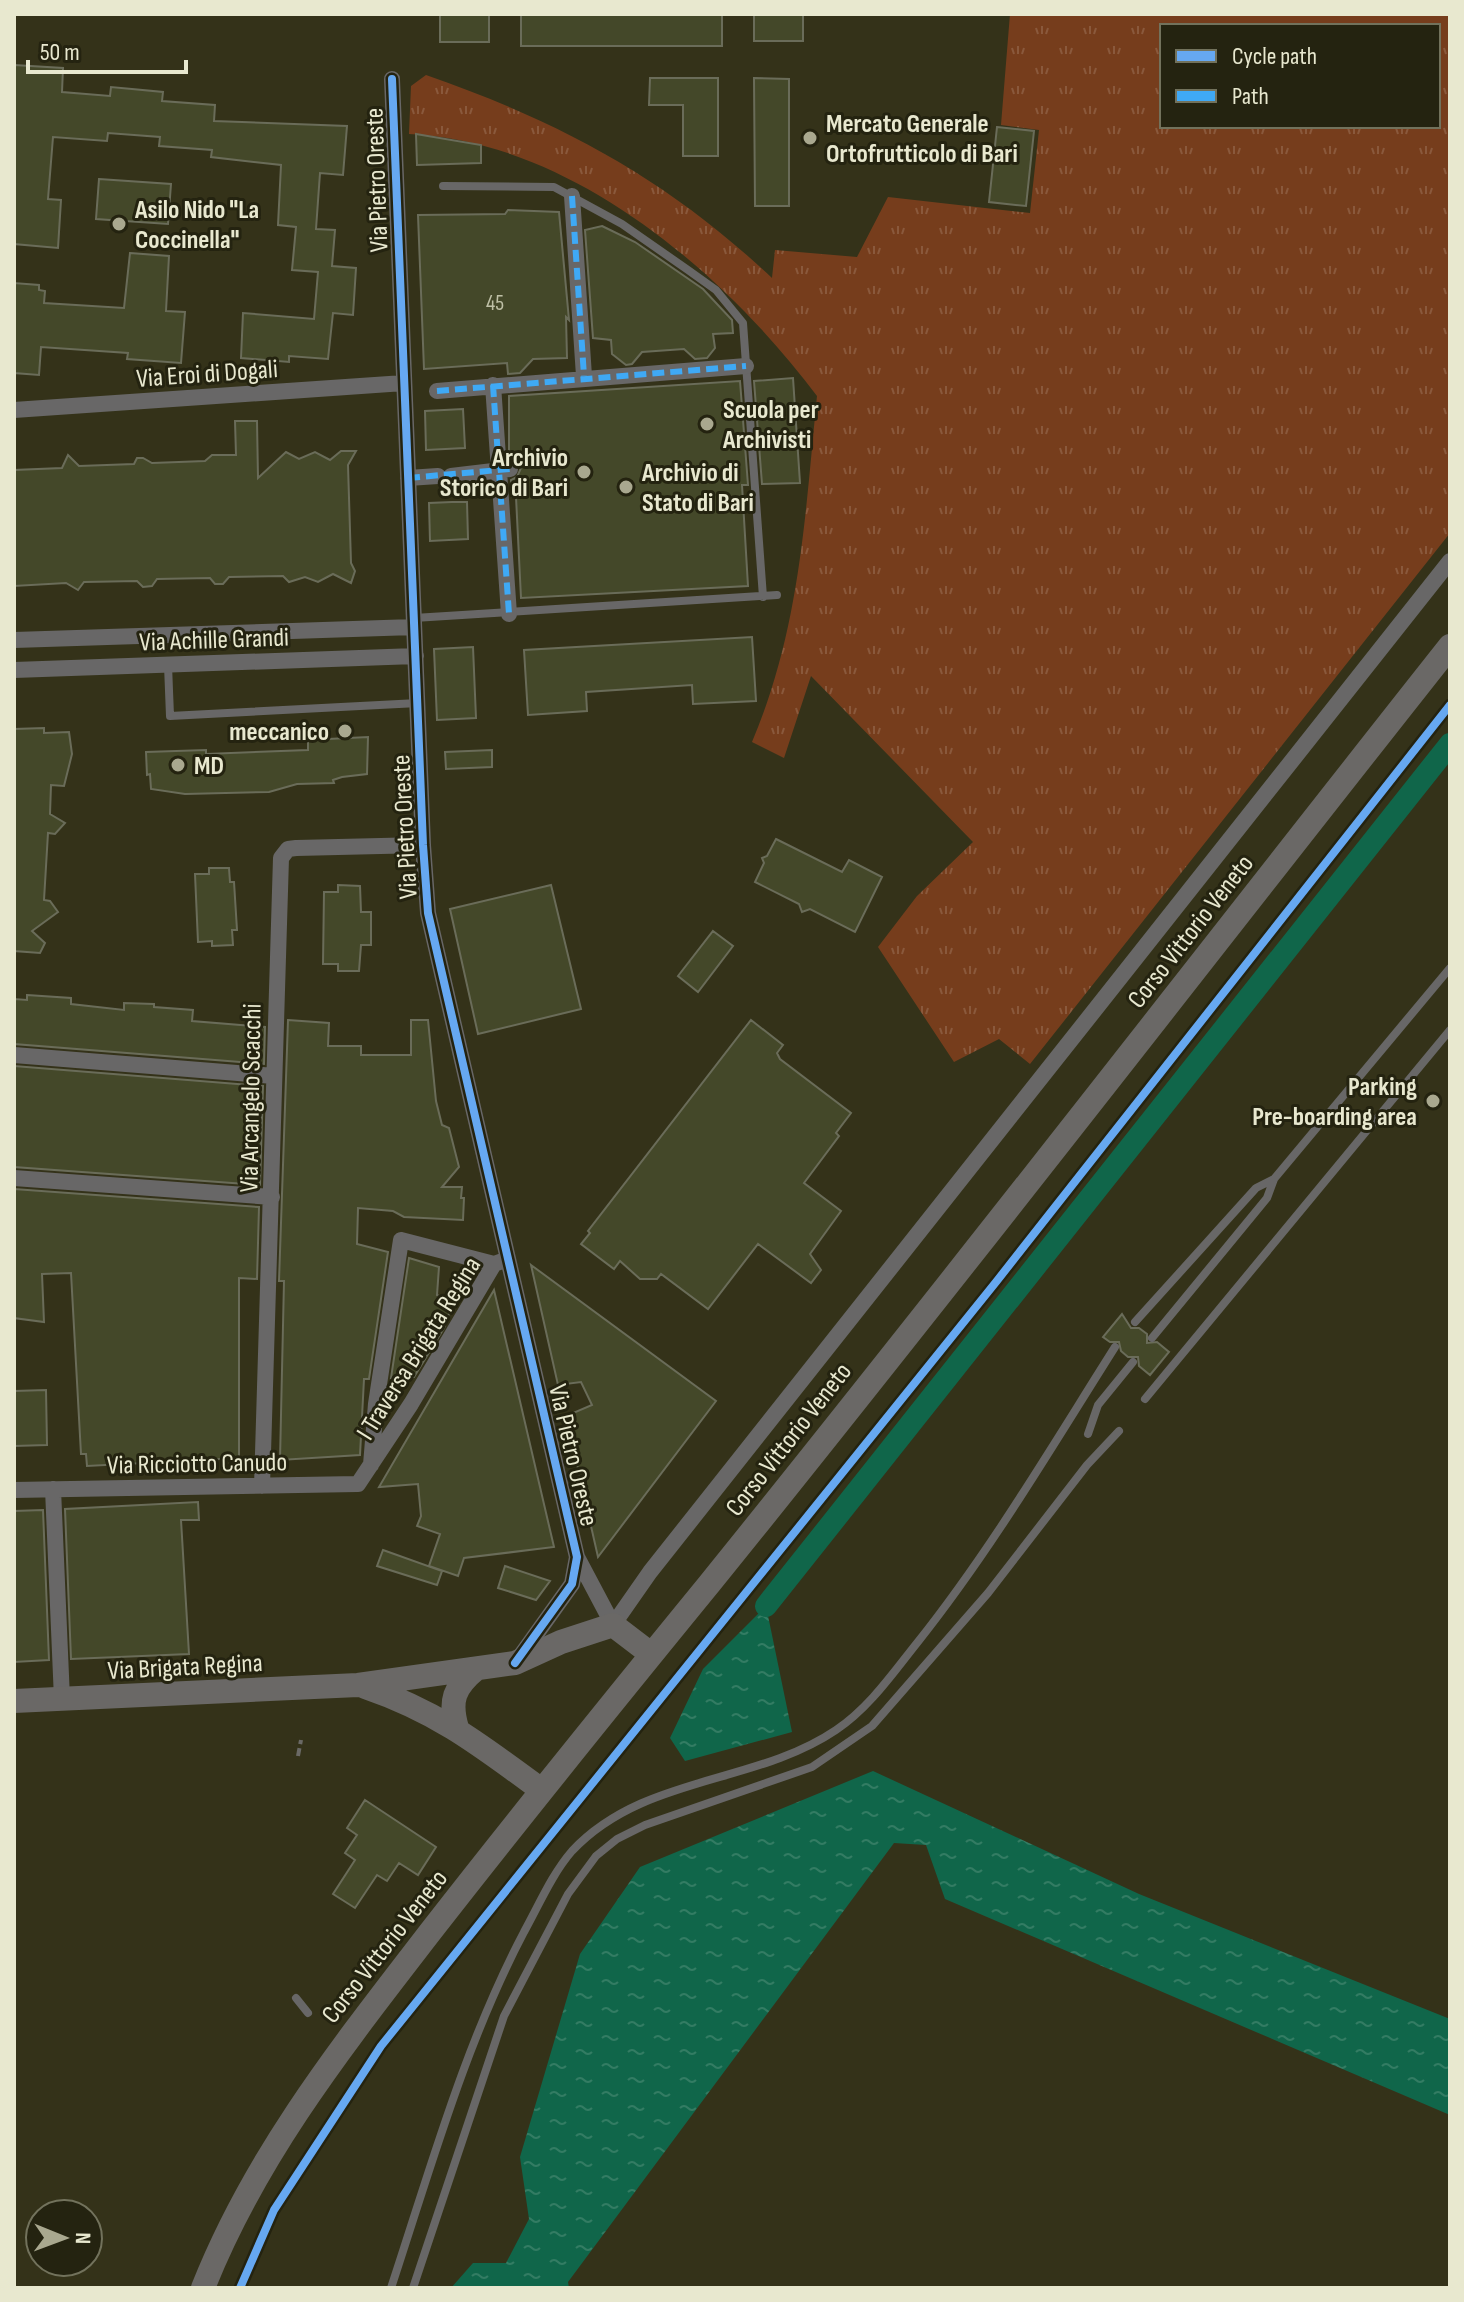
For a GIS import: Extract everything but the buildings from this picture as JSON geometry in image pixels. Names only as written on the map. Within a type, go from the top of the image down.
[{"type":"main road","name":"Corso Vittorio Veneto","points":[[203,2288],[221,2243],[273,2145],[350,2035],[540,1789],[651,1654],[1450,646]]},
{"type":"main road","points":[[613,1625],[651,1654]]},
{"type":"main road","name":"Via Brigata Regina","points":[[14,1701],[358,1685],[515,1663],[561,1642],[613,1625]]},
{"type":"main road","points":[[457,1728],[453,1699],[458,1685],[476,1669]]},
{"type":"main road","points":[[358,1685],[419,1706],[457,1728],[540,1789]]},
{"type":"street","name":"Via Pietro Oreste","points":[[392,79],[428,913],[501,1262],[577,1557],[613,1625]]},
{"type":"street","points":[[572,196],[584,376]]},
{"type":"street","points":[[437,391],[584,376],[746,366]]},
{"type":"street","name":"Via Eroi di Dogali","points":[[14,410],[404,383]]},
{"type":"street","points":[[493,385],[504,470],[509,614]]},
{"type":"street","points":[[408,478],[504,470]]},
{"type":"street","name":"Corso Vittorio Veneto","points":[[613,1625],[650,1572],[1450,561]]},
{"type":"street","name":"Via Achille Grandi","points":[[14,640],[414,623]]},
{"type":"street","name":"Via Achille Grandi","points":[[14,670],[416,656]]},
{"type":"street","name":"Via Arcangelo Scacchi","points":[[262,1486],[281,858],[288,849],[296,848],[423,845]]},
{"type":"street","points":[[14,1055],[274,1076]]},
{"type":"street","points":[[14,1178],[272,1197]]},
{"type":"street","points":[[371,1466],[376,1404],[401,1240],[501,1262]]},
{"type":"street","name":"I Traversa Brigata Regina","points":[[371,1466],[501,1262]]},
{"type":"street","name":"Via Ricciotto Canudo","points":[[14,1490],[358,1484],[371,1466]]},
{"type":"street","points":[[53,1489],[62,1699]]},
{"type":"street","name":"Via Pietro Oreste","points":[[515,1663],[572,1584],[577,1557]]},
{"type":"lane","points":[[443,186],[554,187],[622,224],[716,290],[743,323],[763,597]]},
{"type":"lane","points":[[414,623],[777,595]]},
{"type":"lane","points":[[168,665],[170,716],[418,703]]},
{"type":"lane","points":[[1152,1338],[1267,1198],[1274,1179],[1450,968]]},
{"type":"lane","points":[[1145,1399],[1450,1030]]},
{"type":"lane","points":[[1135,1322],[1256,1188],[1274,1179]]},
{"type":"lane","points":[[391,2288],[486,2007],[547,1888],[569,1854],[588,1836],[628,1809],[792,1753],[822,1739],[852,1717],[881,1689],[970,1577],[1115,1347]]},
{"type":"lane","points":[[1088,1434],[1098,1405],[1133,1362]]},
{"type":"lane","points":[[413,2288],[504,2016],[568,1894],[596,1856],[617,1839],[645,1825],[812,1767],[872,1726],[988,1593],[1087,1465],[1119,1431]]},
{"type":"lane","points":[[296,1998],[308,2013]]},
{"type":"path","points":[[298,1756],[301,1740]]},
{"type":"green space","points":[[1010,14],[1450,14],[1450,533],[1030,1064],[999,1039],[954,1062],[878,947],[917,896],[973,842],[811,676],[784,758],[752,742],[781,657],[790,615],[804,528],[817,396],[737,304],[690,260],[639,221],[585,187],[528,160],[469,142],[409,134],[411,86],[426,75],[567,134],[610,157],[693,211],[772,278],[775,250],[857,257],[888,197],[1030,213],[1039,130],[1001,125]]},
{"type":"water","points":[[766,1606],[792,1732],[685,1761],[670,1738],[703,1669]]},
{"type":"water","points":[[873,1771],[1139,1894],[1450,2019],[1450,2115],[945,1899],[926,1845],[894,1843],[568,2282],[569,2288],[451,2288],[473,2263],[506,2263],[529,2219],[520,2157],[580,1954],[640,1867]]},
{"type":"waterway","points":[[766,1606],[1450,744]]},
{"type":"marked path","points":[[572,196],[584,376]]},
{"type":"marked path","points":[[437,391],[746,366]]},
{"type":"marked path","points":[[493,385],[509,614]]},
{"type":"marked path","points":[[408,478],[510,469]]},
{"type":"cycle path","points":[[392,79],[428,913],[577,1557],[572,1584],[515,1663]]},
{"type":"cycle path","points":[[240,2288],[274,2210],[381,2046],[996,1282],[1450,705]]},
{"type":"place","name":"Mercato Generale Ortofrutticolo di Bari","points":[[810,138]]},
{"type":"place","name":"Asilo Nido \"La Coccinella\"","points":[[119,224]]},
{"type":"place","name":"Scuola per Archivisti","points":[[707,424]]},
{"type":"place","name":"Archivio Storico di Bari","points":[[584,472]]},
{"type":"place","name":"Archivio di Stato di Bari","points":[[626,487]]},
{"type":"place","name":"meccanico","points":[[345,731]]},
{"type":"place","name":"MD","points":[[178,765]]},
{"type":"place","name":"Parking Pre-boarding area","points":[[1433,1101]]}]
